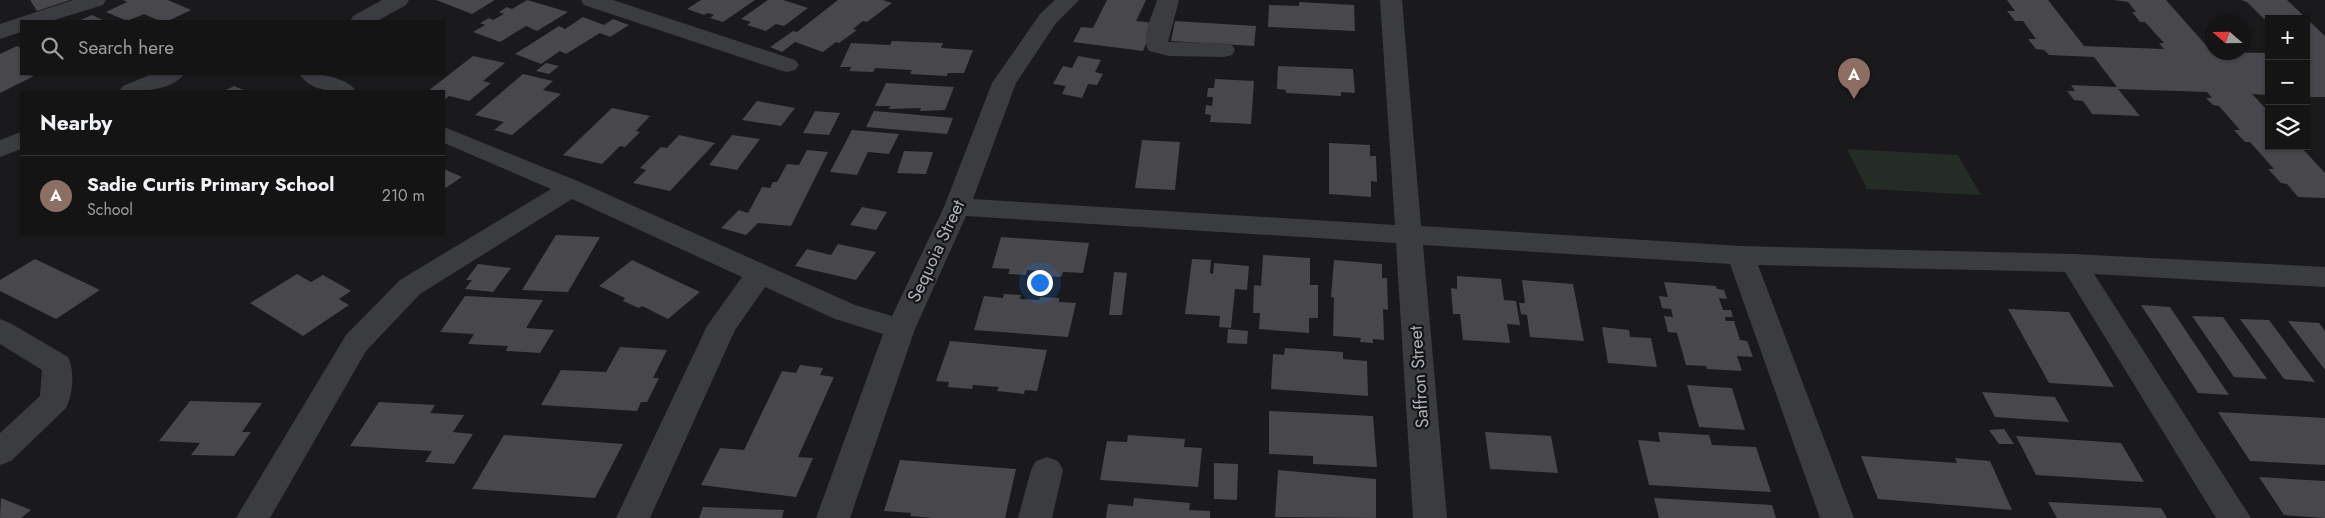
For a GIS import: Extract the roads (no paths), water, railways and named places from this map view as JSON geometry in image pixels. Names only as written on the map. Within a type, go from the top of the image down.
[{"type":"street","points":[[33,20],[95,0]]},
{"type":"street","points":[[363,20],[398,0]]},
{"type":"street","points":[[592,0],[787,65]]},
{"type":"street","name":"Sequoia Street","points":[[833,518],[900,329],[957,207],[1004,82],[1048,19],[1068,0]]},
{"type":"street","points":[[1168,0],[1156,36],[1157,46],[1169,49],[1224,50]]},
{"type":"street","name":"Saffron Street","points":[[1391,0],[1430,518]]},
{"type":"street","points":[[0,32],[20,24]]},
{"type":"street","points":[[133,90],[170,75]]},
{"type":"street","points":[[312,75],[318,80],[342,90]]},
{"type":"street","points":[[445,134],[571,188],[845,312],[900,329]]},
{"type":"street","points":[[0,150],[20,140]]},
{"type":"street","points":[[253,518],[356,343],[403,294],[410,287],[571,188]]},
{"type":"street","points":[[957,207],[1741,255],[2073,262],[2325,278]]},
{"type":"street","points":[[1741,255],[1836,518]]},
{"type":"street","points":[[2073,262],[2234,518]]},
{"type":"street","points":[[634,518],[722,326],[760,273]]},
{"type":"street","points":[[0,330],[57,364],[55,400],[0,452]]},
{"type":"street","points":[[1035,518],[1046,470]]},
{"type":"place","name":"Sadie Curtis Primary School","points":[[1854,99]]}]
